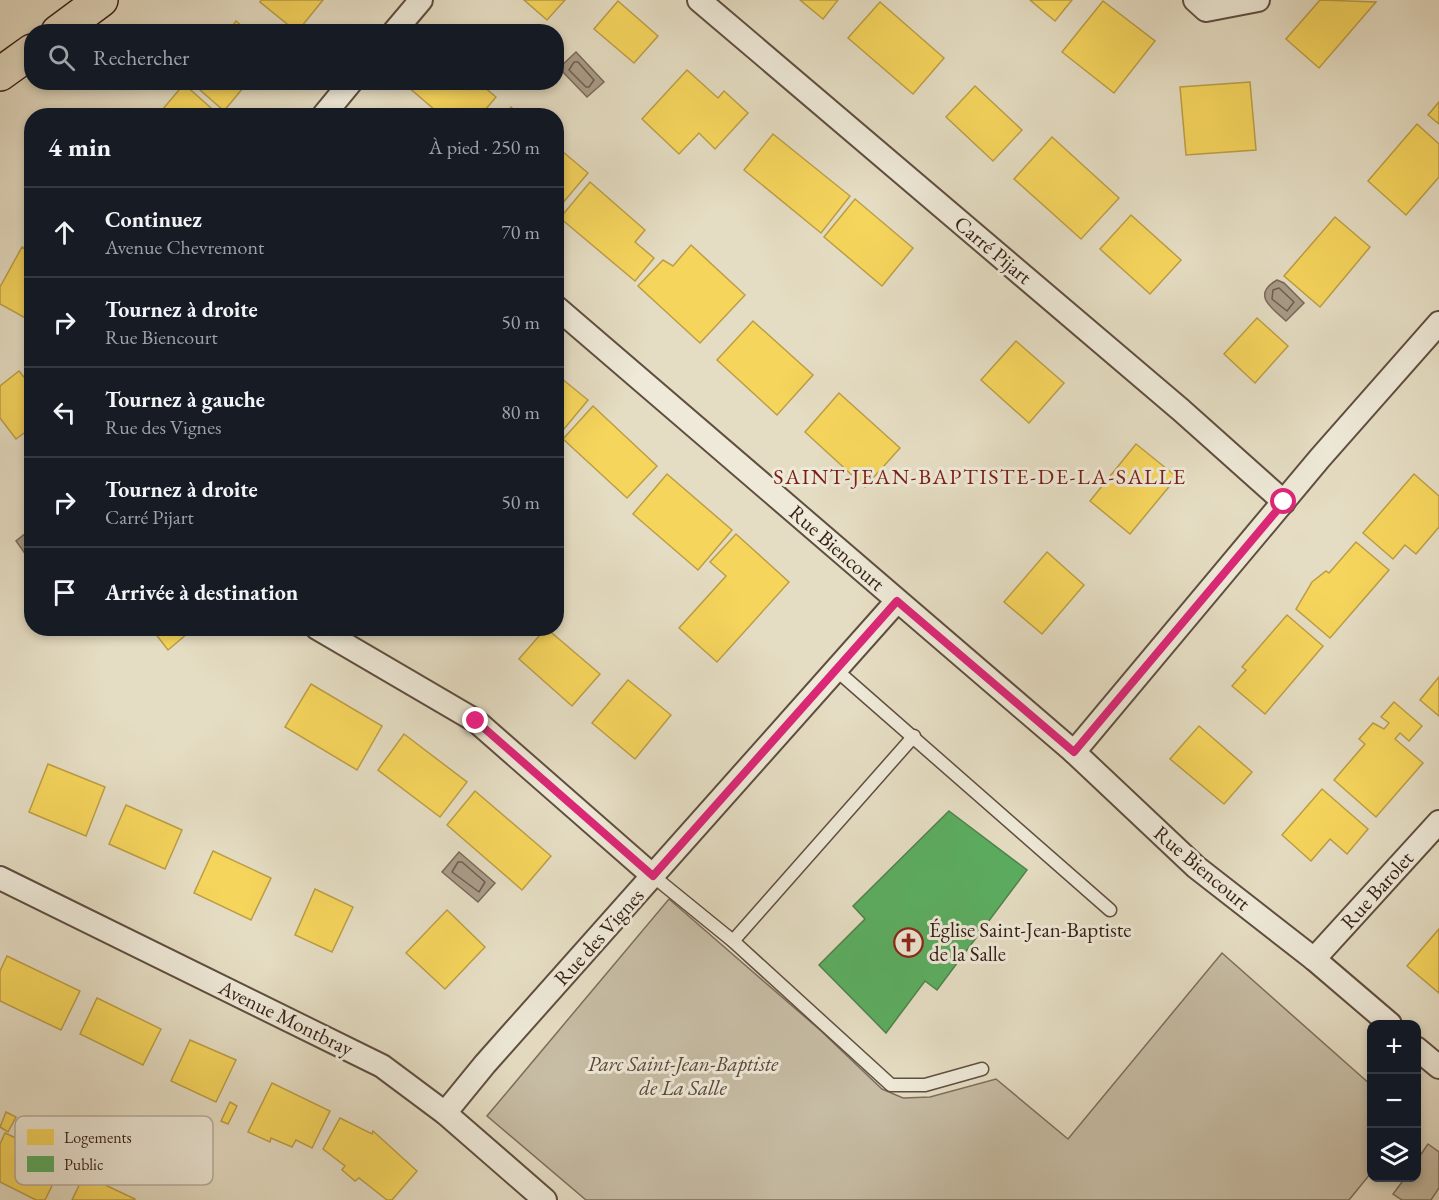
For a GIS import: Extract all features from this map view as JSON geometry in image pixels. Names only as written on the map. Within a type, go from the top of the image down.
[{"type":"highway","points":[[69,24],[101,0]]},
{"type":"highway","points":[[0,74],[24,57]]},
{"type":"street","points":[[401,24],[421,0]]},
{"type":"street","name":"Carré Pijart","points":[[699,0],[1181,410],[1284,502]]},
{"type":"street","points":[[1195,0],[1206,10],[1258,0]]},
{"type":"street","points":[[332,108],[345,90]]},
{"type":"street","name":"Rue Biencourt","points":[[564,314],[1074,752],[1196,867],[1314,959],[1385,1020]]},
{"type":"street","points":[[1074,752],[1284,502],[1439,323]]},
{"type":"street","name":"Rue des Vignes","points":[[445,1113],[485,1064],[897,601]]},
{"type":"street","points":[[331,636],[476,721],[653,876]]},
{"type":"street","name":"Rue Barolet","points":[[1314,959],[1439,822]]},
{"type":"street","name":"Avenue Montbray","points":[[0,878],[382,1066],[445,1113],[545,1200]]},
{"type":"street","points":[[1421,1051],[1439,1067]]},
{"type":"lane","points":[[835,669],[1110,910]]},
{"type":"lane","points":[[733,941],[914,736]]},
{"type":"lane","points":[[653,876],[733,941],[891,1085],[925,1085],[982,1069]]},
{"type":"green space","name":"Parc Saint-Jean-Baptiste de La Salle","points":[[669,899],[820,1030],[882,1089],[903,1098],[930,1097],[996,1079],[1068,1139],[1222,953],[1367,1081],[1367,1178],[1349,1200],[586,1200],[487,1116]]},
{"type":"green space","points":[[1428,1144],[1439,1152],[1439,1188],[1431,1200],[1402,1200],[1393,1194],[1402,1182],[1421,1182],[1421,1154]]},
{"type":"water","points":[[576,52],[604,82],[587,97],[564,73],[564,63]]},
{"type":"water","points":[[1277,280],[1284,283],[1304,303],[1286,321],[1266,301],[1265,291]]},
{"type":"water","points":[[24,535],[24,552],[16,541]]},
{"type":"water","points":[[459,852],[495,883],[478,902],[442,872]]},
{"type":"building: Logements","points":[[261,0],[323,0],[304,24],[287,24],[260,2]]},
{"type":"building: Logements","points":[[524,0],[565,0],[547,20]]},
{"type":"building: Logements","points":[[800,0],[838,0],[823,19]]},
{"type":"building: Logements","points":[[1030,0],[1072,0],[1055,21]]},
{"type":"building: Logements","points":[[1320,0],[1376,2],[1319,68],[1286,39]]},
{"type":"building: Logements","points":[[618,1],[658,36],[634,63],[594,29]]},
{"type":"building: Logements","points":[[1103,1],[1155,41],[1114,93],[1062,52]]},
{"type":"building: Logements","points":[[880,2],[944,58],[913,94],[848,38]]},
{"type":"building: Logements","points":[[687,70],[718,98],[724,91],[748,113],[715,149],[699,133],[679,154],[642,119]]},
{"type":"building: Logements","points":[[1250,82],[1256,150],[1186,155],[1180,87]]},
{"type":"building: Logements","points":[[975,86],[1022,130],[993,161],[946,117]]},
{"type":"building: Logements","points":[[179,90],[191,90],[211,108],[164,108]]},
{"type":"building: Logements","points":[[200,90],[241,90],[226,108],[221,108]]},
{"type":"building: Logements","points":[[412,90],[488,90],[496,97],[487,108],[433,108]]},
{"type":"building: Logements","points":[[1439,102],[1439,124],[1428,115]]},
{"type":"building: Logements","points":[[1417,124],[1439,144],[1439,177],[1406,215],[1368,181]]},
{"type":"building: Logements","points":[[773,134],[850,196],[821,233],[744,170]]},
{"type":"building: Logements","points":[[1052,137],[1119,198],[1081,239],[1014,179]]},
{"type":"building: Logements","points":[[564,153],[588,173],[564,202]]},
{"type":"building: Logements","points":[[590,182],[645,230],[635,242],[654,258],[635,281],[564,221],[564,213]]},
{"type":"building: Logements","points":[[855,199],[913,248],[882,286],[824,237]]},
{"type":"building: Logements","points":[[1131,215],[1181,260],[1150,294],[1100,249]]},
{"type":"building: Logements","points":[[1335,217],[1370,247],[1320,307],[1284,276]]},
{"type":"building: Logements","points":[[691,245],[745,295],[700,343],[638,286],[663,260],[673,266]]},
{"type":"building: Logements","points":[[22,247],[24,248],[24,317],[0,304],[0,287]]},
{"type":"building: Logements","points":[[1257,318],[1288,346],[1255,383],[1224,354]]},
{"type":"building: Logements","points":[[753,321],[813,375],[777,415],[717,360]]},
{"type":"building: Logements","points":[[1016,341],[1064,383],[1029,423],[981,380]]},
{"type":"building: Logements","points":[[19,371],[24,377],[24,433],[16,439],[0,418],[0,386]]},
{"type":"building: Logements","points":[[564,380],[588,400],[564,429]]},
{"type":"building: Logements","points":[[839,393],[900,448],[865,487],[805,432]]},
{"type":"building: Logements","points":[[593,406],[657,466],[627,498],[564,438]]},
{"type":"building: Logements","points":[[1136,444],[1177,477],[1130,534],[1090,501]]},
{"type":"building: Logements","points":[[667,474],[732,530],[698,570],[633,514]]},
{"type":"building: Logements","points":[[1414,474],[1439,496],[1439,527],[1416,554],[1405,545],[1393,559],[1363,533]]},
{"type":"building: Logements","points":[[736,534],[789,582],[717,662],[679,628],[726,576],[710,562]]},
{"type":"building: Logements","points":[[1356,542],[1389,570],[1330,638],[1296,609],[1312,582],[1326,571],[1329,573]]},
{"type":"building: Logements","points":[[1047,552],[1084,585],[1042,634],[1004,602]]},
{"type":"building: Logements","points":[[1287,615],[1323,646],[1265,714],[1232,686],[1246,670],[1242,667]]},
{"type":"building: Logements","points":[[157,636],[185,636],[168,650]]},
{"type":"building: Logements","points":[[539,636],[555,636],[600,674],[572,706],[519,659]]},
{"type":"building: Logements","points":[[1439,677],[1439,716],[1420,700]]},
{"type":"building: Logements","points":[[628,680],[671,715],[635,759],[592,723]]},
{"type":"building: Logements","points":[[311,684],[382,726],[357,770],[285,727]]},
{"type":"building: Logements","points":[[1394,702],[1422,726],[1409,741],[1400,733],[1395,739],[1423,763],[1376,817],[1334,780],[1365,744],[1359,739],[1373,723],[1384,729],[1389,723],[1381,717]]},
{"type":"building: Logements","points":[[1199,726],[1252,772],[1224,804],[1170,759]]},
{"type":"building: Logements","points":[[404,734],[467,782],[440,817],[378,770]]},
{"type":"building: Logements","points":[[48,764],[105,787],[86,836],[29,812]]},
{"type":"building: Logements","points":[[1322,789],[1368,829],[1347,854],[1330,839],[1311,861],[1282,835]]},
{"type":"building: Logements","points":[[475,791],[551,856],[522,890],[447,825]]},
{"type":"building: Logements","points":[[126,805],[182,830],[165,869],[109,844]]},
{"type":"building: Logements","points":[[213,851],[271,878],[251,920],[194,893]]},
{"type":"building: Logements","points":[[315,889],[353,907],[332,952],[295,935]]},
{"type":"building: Logements","points":[[447,910],[485,947],[445,989],[406,953]]},
{"type":"building: Logements","points":[[1439,929],[1439,993],[1407,966]]},
{"type":"building: Logements","points":[[7,956],[80,991],[61,1030],[0,1001],[0,971]]},
{"type":"building: Logements","points":[[97,998],[161,1029],[143,1065],[80,1034]]},
{"type":"building: Logements","points":[[190,1040],[236,1060],[216,1102],[171,1081]]},
{"type":"building: Logements","points":[[272,1083],[330,1111],[312,1148],[296,1140],[292,1147],[271,1138],[270,1142],[248,1132]]},
{"type":"building: Logements","points":[[230,1102],[237,1106],[228,1124],[221,1121]]},
{"type":"building: Logements","points":[[6,1112],[15,1116],[8,1132],[0,1127]]},
{"type":"building: Logements","points":[[340,1118],[372,1134],[373,1131],[417,1171],[392,1200],[387,1200],[359,1178],[355,1181],[342,1170],[345,1166],[323,1149]]},
{"type":"building: Logements","points":[[5,1133],[15,1138],[15,1185],[52,1185],[45,1200],[36,1200],[0,1182],[0,1144]]},
{"type":"building: Logements","points":[[79,1185],[105,1185],[135,1199],[134,1200],[72,1200]]},
{"type":"building: Public","name":"Église Saint-Jean-Baptiste de la Salle","points":[[949,811],[1027,870],[937,990],[925,981],[886,1033],[819,965],[865,919],[853,906]]},
{"type":"place","name":"Église Saint-Jean-Baptiste de la Salle","points":[[908,942]]},
{"type":"district","name":"SAINT-JEAN-BAPTISTE-DE-LA-SALLE","points":[[980,476]]},
{"type":"route","points":[[476,721],[653,876],[897,601],[1074,752],[1141,669],[1284,502]]}]
